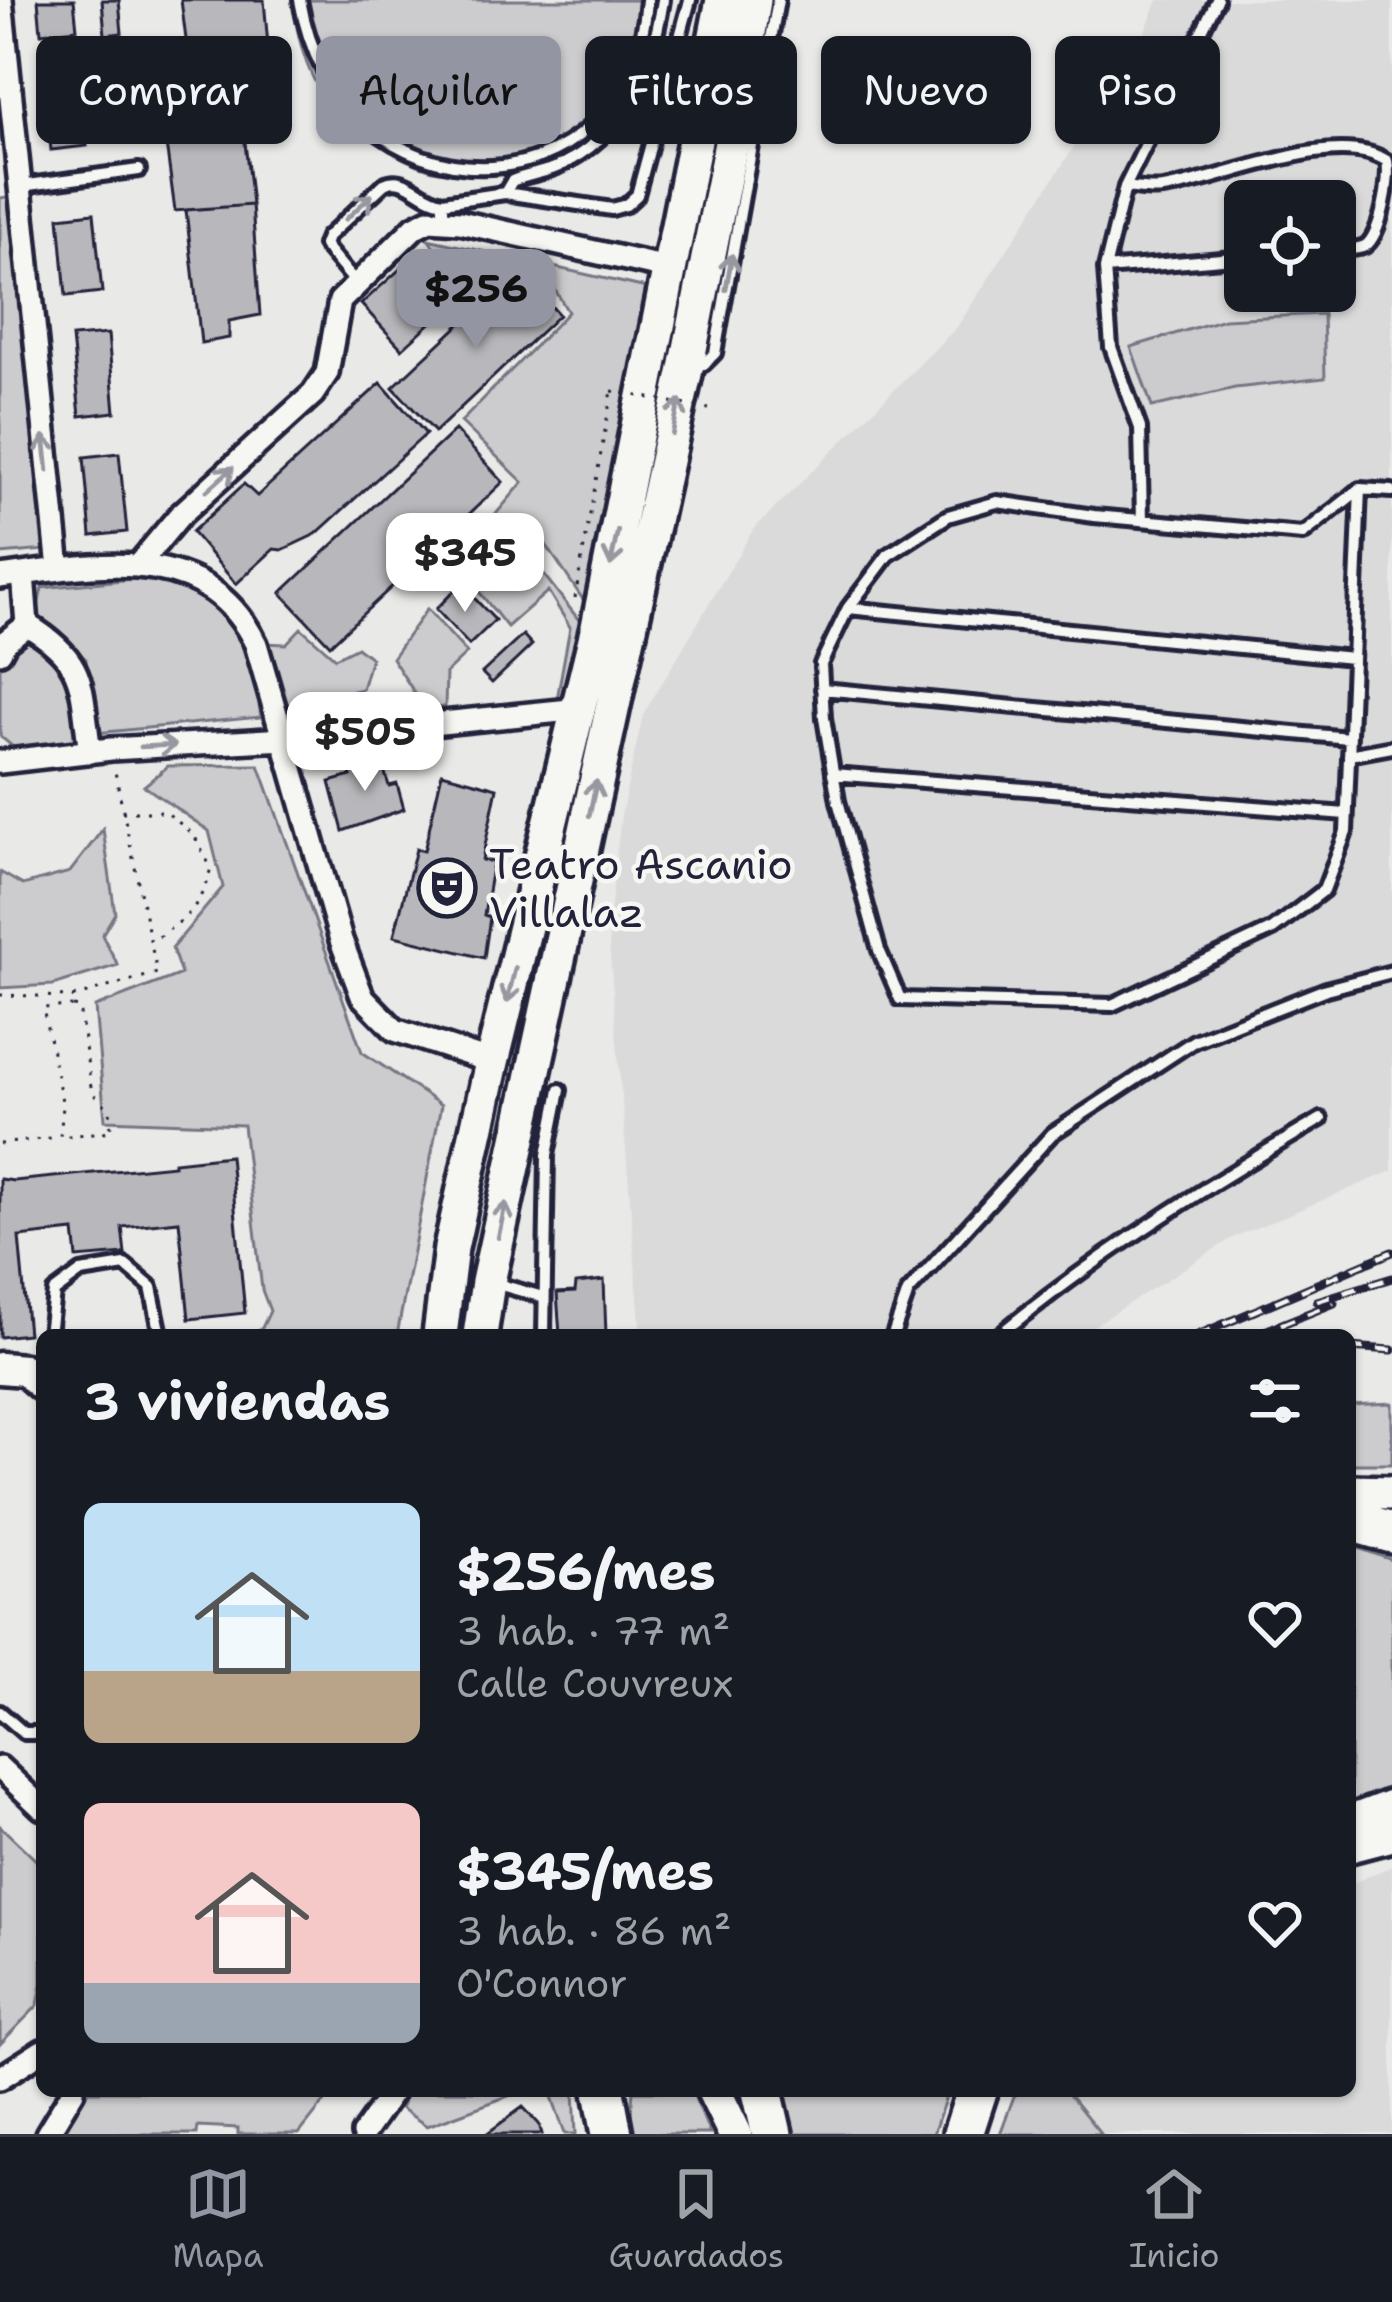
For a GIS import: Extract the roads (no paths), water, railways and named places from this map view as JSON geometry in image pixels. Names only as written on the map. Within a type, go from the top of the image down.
[{"type":"highway","points":[[1356,1523],[1392,1533]]},
{"type":"highway","points":[[1356,1824],[1392,1810]]},
{"type":"highway","points":[[605,2097],[613,2134]]},
{"type":"highway","points":[[613,2134],[619,2097]]},
{"type":"highway","points":[[763,2097],[772,2134]]},
{"type":"highway","points":[[963,2134],[975,2097]]},
{"type":"main road","points":[[441,1329],[451,1248],[492,1062],[580,709],[661,267],[723,0]]},
{"type":"main road","points":[[481,1329],[686,368],[735,123],[754,0]]},
{"type":"main road","points":[[1356,1492],[1392,1492]]},
{"type":"main road","points":[[1356,1844],[1392,1834]]},
{"type":"main road","points":[[718,2097],[735,2134]]},
{"type":"street","points":[[1,0],[9,187],[59,569]]},
{"type":"street","points":[[139,564],[179,516],[314,394],[327,373],[340,301],[416,227],[443,211],[661,267]]},
{"type":"street","points":[[100,750],[76,666],[62,648],[27,625],[11,575],[139,564],[172,570],[202,584],[244,620],[256,644],[341,940],[362,996],[395,1030],[492,1062]]},
{"type":"street","points":[[0,652],[27,625]]},
{"type":"street","points":[[0,762],[580,709]]},
{"type":"street","points":[[0,1368],[36,1376]]},
{"type":"street","points":[[0,1768],[36,1802]]},
{"type":"street","points":[[0,2078],[36,2055]]},
{"type":"street","points":[[47,2134],[70,2097]]},
{"type":"street","points":[[363,2134],[389,2097]]},
{"type":"lane","points":[[300,0],[318,64],[359,121],[392,145],[444,165],[504,169],[558,148],[608,108],[633,60],[647,0]]},
{"type":"lane","points":[[658,36],[663,0]]},
{"type":"lane","points":[[681,36],[690,0]]},
{"type":"lane","points":[[686,368],[704,364],[715,353],[778,0]]},
{"type":"lane","points":[[1142,520],[1140,428],[1111,347],[1105,269],[1125,187],[1217,0]]},
{"type":"lane","points":[[505,193],[512,181],[554,169],[591,144]]},
{"type":"lane","points":[[356,283],[324,245],[327,237],[394,179],[404,181],[443,211],[505,193],[612,209],[637,195],[651,144]]},
{"type":"lane","points":[[1125,187],[1160,190],[1316,151],[1375,153],[1387,161],[1390,173],[1376,234],[1356,247]]},
{"type":"lane","points":[[9,187],[139,170]]},
{"type":"lane","points":[[1105,269],[1224,259]]},
{"type":"lane","points":[[1360,489],[1346,832],[1324,890],[1273,928],[1112,1006],[900,1000],[880,950],[833,774],[821,664],[848,608],[888,555],[948,516],[998,502],[1303,534],[1360,489],[1392,491]]},
{"type":"lane","points":[[848,608],[1352,658]]},
{"type":"lane","points":[[822,689],[1349,738]]},
{"type":"lane","points":[[1348,755],[1392,747]]},
{"type":"lane","points":[[833,774],[1346,814]]},
{"type":"lane","points":[[895,1329],[908,1292],[1052,1134],[1194,1041],[1326,989],[1392,971]]},
{"type":"lane","points":[[544,1329],[547,1156],[560,1090]]},
{"type":"lane","points":[[1006,1329],[1062,1283],[1321,1119]]},
{"type":"lane","points":[[51,1329],[54,1292],[81,1272],[125,1265],[151,1287],[160,1329]]},
{"type":"lane","points":[[488,1282],[543,1297]]},
{"type":"lane","points":[[0,1712],[24,1733],[36,1732]]},
{"type":"railway","points":[[1212,1329],[1392,1252]]},
{"type":"railway","points":[[1317,1301],[1392,1278]]},
{"type":"railway","points":[[1270,1329],[1334,1303]]},
{"type":"railway","points":[[1356,1347],[1392,1350]]},
{"type":"place","name":"Teatro Ascanio Villalaz","points":[[447,888]]}]
